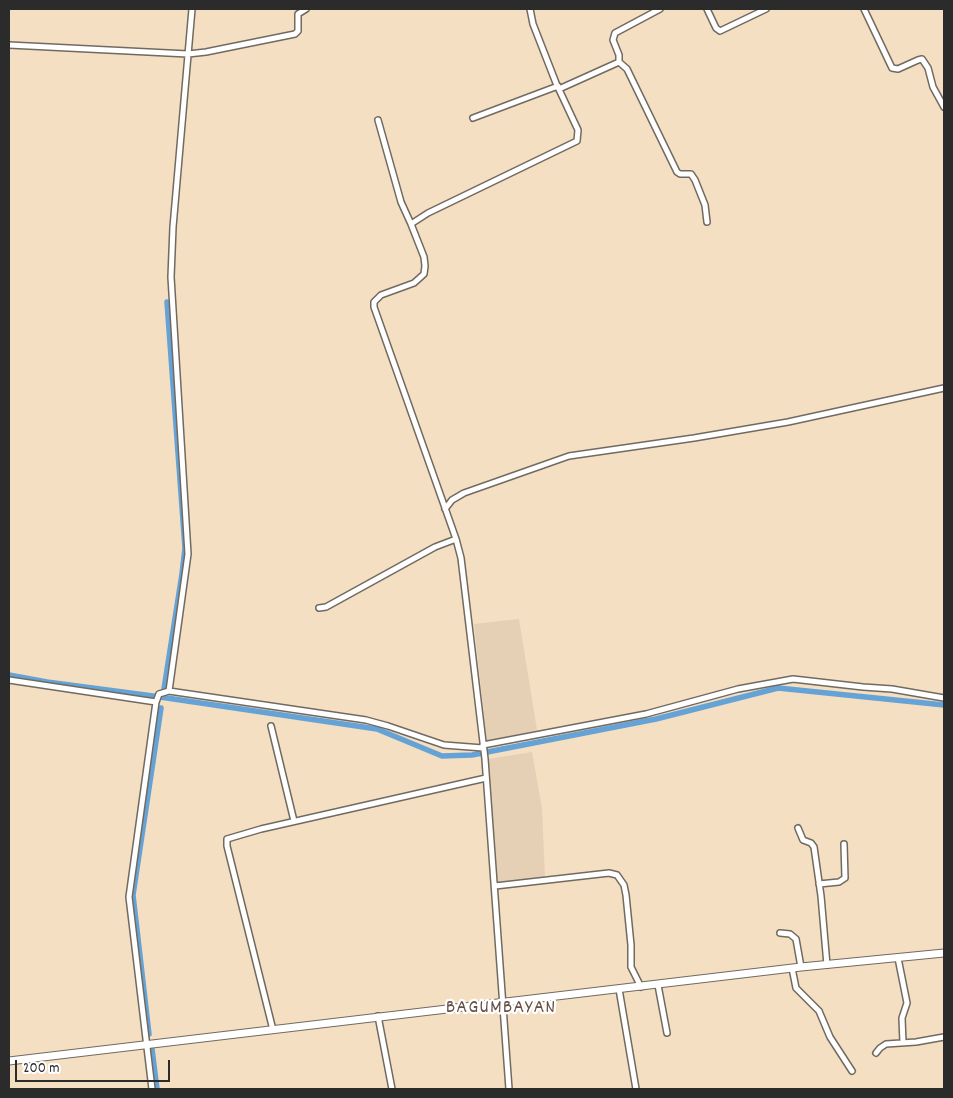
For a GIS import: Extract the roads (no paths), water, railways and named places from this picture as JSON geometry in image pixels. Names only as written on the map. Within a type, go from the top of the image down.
[{"type":"main road","points":[[9,1060],[378,1016],[504,1004],[792,968],[944,953]]},
{"type":"street","points":[[169,691],[188,554],[170,289],[173,227],[192,9]]},
{"type":"street","points":[[9,45],[188,54],[224,50],[295,34],[298,31],[298,14],[306,9]]},
{"type":"street","points":[[411,224],[428,212],[575,143],[578,138],[578,130],[532,24],[530,9]]},
{"type":"street","points":[[619,62],[620,54],[613,40],[615,33],[660,9]]},
{"type":"street","points":[[707,9],[716,28],[720,31],[766,9]]},
{"type":"street","points":[[864,9],[892,68],[898,69],[922,59],[928,68],[933,87],[944,107]]},
{"type":"street","points":[[473,118],[559,88],[619,62]]},
{"type":"street","points":[[619,62],[627,69],[677,172],[680,174],[691,174],[695,180],[705,205],[707,222]]},
{"type":"street","points":[[378,120],[401,202],[424,257],[425,266],[424,274],[414,283],[381,295],[374,302],[374,307],[461,558],[485,759],[509,1089]]},
{"type":"street","points":[[445,509],[452,500],[464,494],[569,456],[788,422],[944,388]]},
{"type":"street","points":[[441,498],[452,500]]},
{"type":"street","points":[[318,608],[326,607],[435,547],[456,539]]},
{"type":"street","points":[[152,1089],[129,897],[156,702],[159,694],[169,691],[366,720],[444,745],[483,748],[637,716],[738,689],[793,679],[892,689],[944,698]]},
{"type":"street","points":[[9,680],[156,702]]},
{"type":"street","points":[[271,726],[294,821]]},
{"type":"street","points":[[273,1030],[226,841],[231,836],[486,778]]},
{"type":"street","points":[[798,828],[803,840],[814,846],[820,884],[827,965]]},
{"type":"street","points":[[820,884],[839,882],[845,878],[844,844]]},
{"type":"street","points":[[495,886],[609,873],[617,875],[621,879],[626,895],[632,944],[631,967],[641,987]]},
{"type":"street","points":[[780,933],[790,934],[796,939],[801,967]]},
{"type":"street","points":[[898,958],[907,1002],[902,1018],[903,1043]]},
{"type":"street","points":[[792,968],[796,988],[819,1010],[830,1037],[852,1071]]},
{"type":"street","points":[[658,985],[667,1033]]},
{"type":"street","points":[[620,989],[636,1089]]},
{"type":"street","points":[[378,1016],[392,1089]]},
{"type":"street","points":[[876,1053],[882,1046],[944,1037]]},
{"type":"waterway","points":[[164,689],[185,548],[167,302]]},
{"type":"waterway","points":[[9,675],[153,696]]},
{"type":"waterway","points":[[160,697],[377,729],[442,756],[472,755],[656,719],[778,688],[944,705]]},
{"type":"waterway","points":[[149,1034],[133,895],[161,708]]},
{"type":"waterway","points":[[152,1049],[157,1089]]},
{"type":"district","name":"BAGUMBAYAN","points":[[501,1009]]}]
